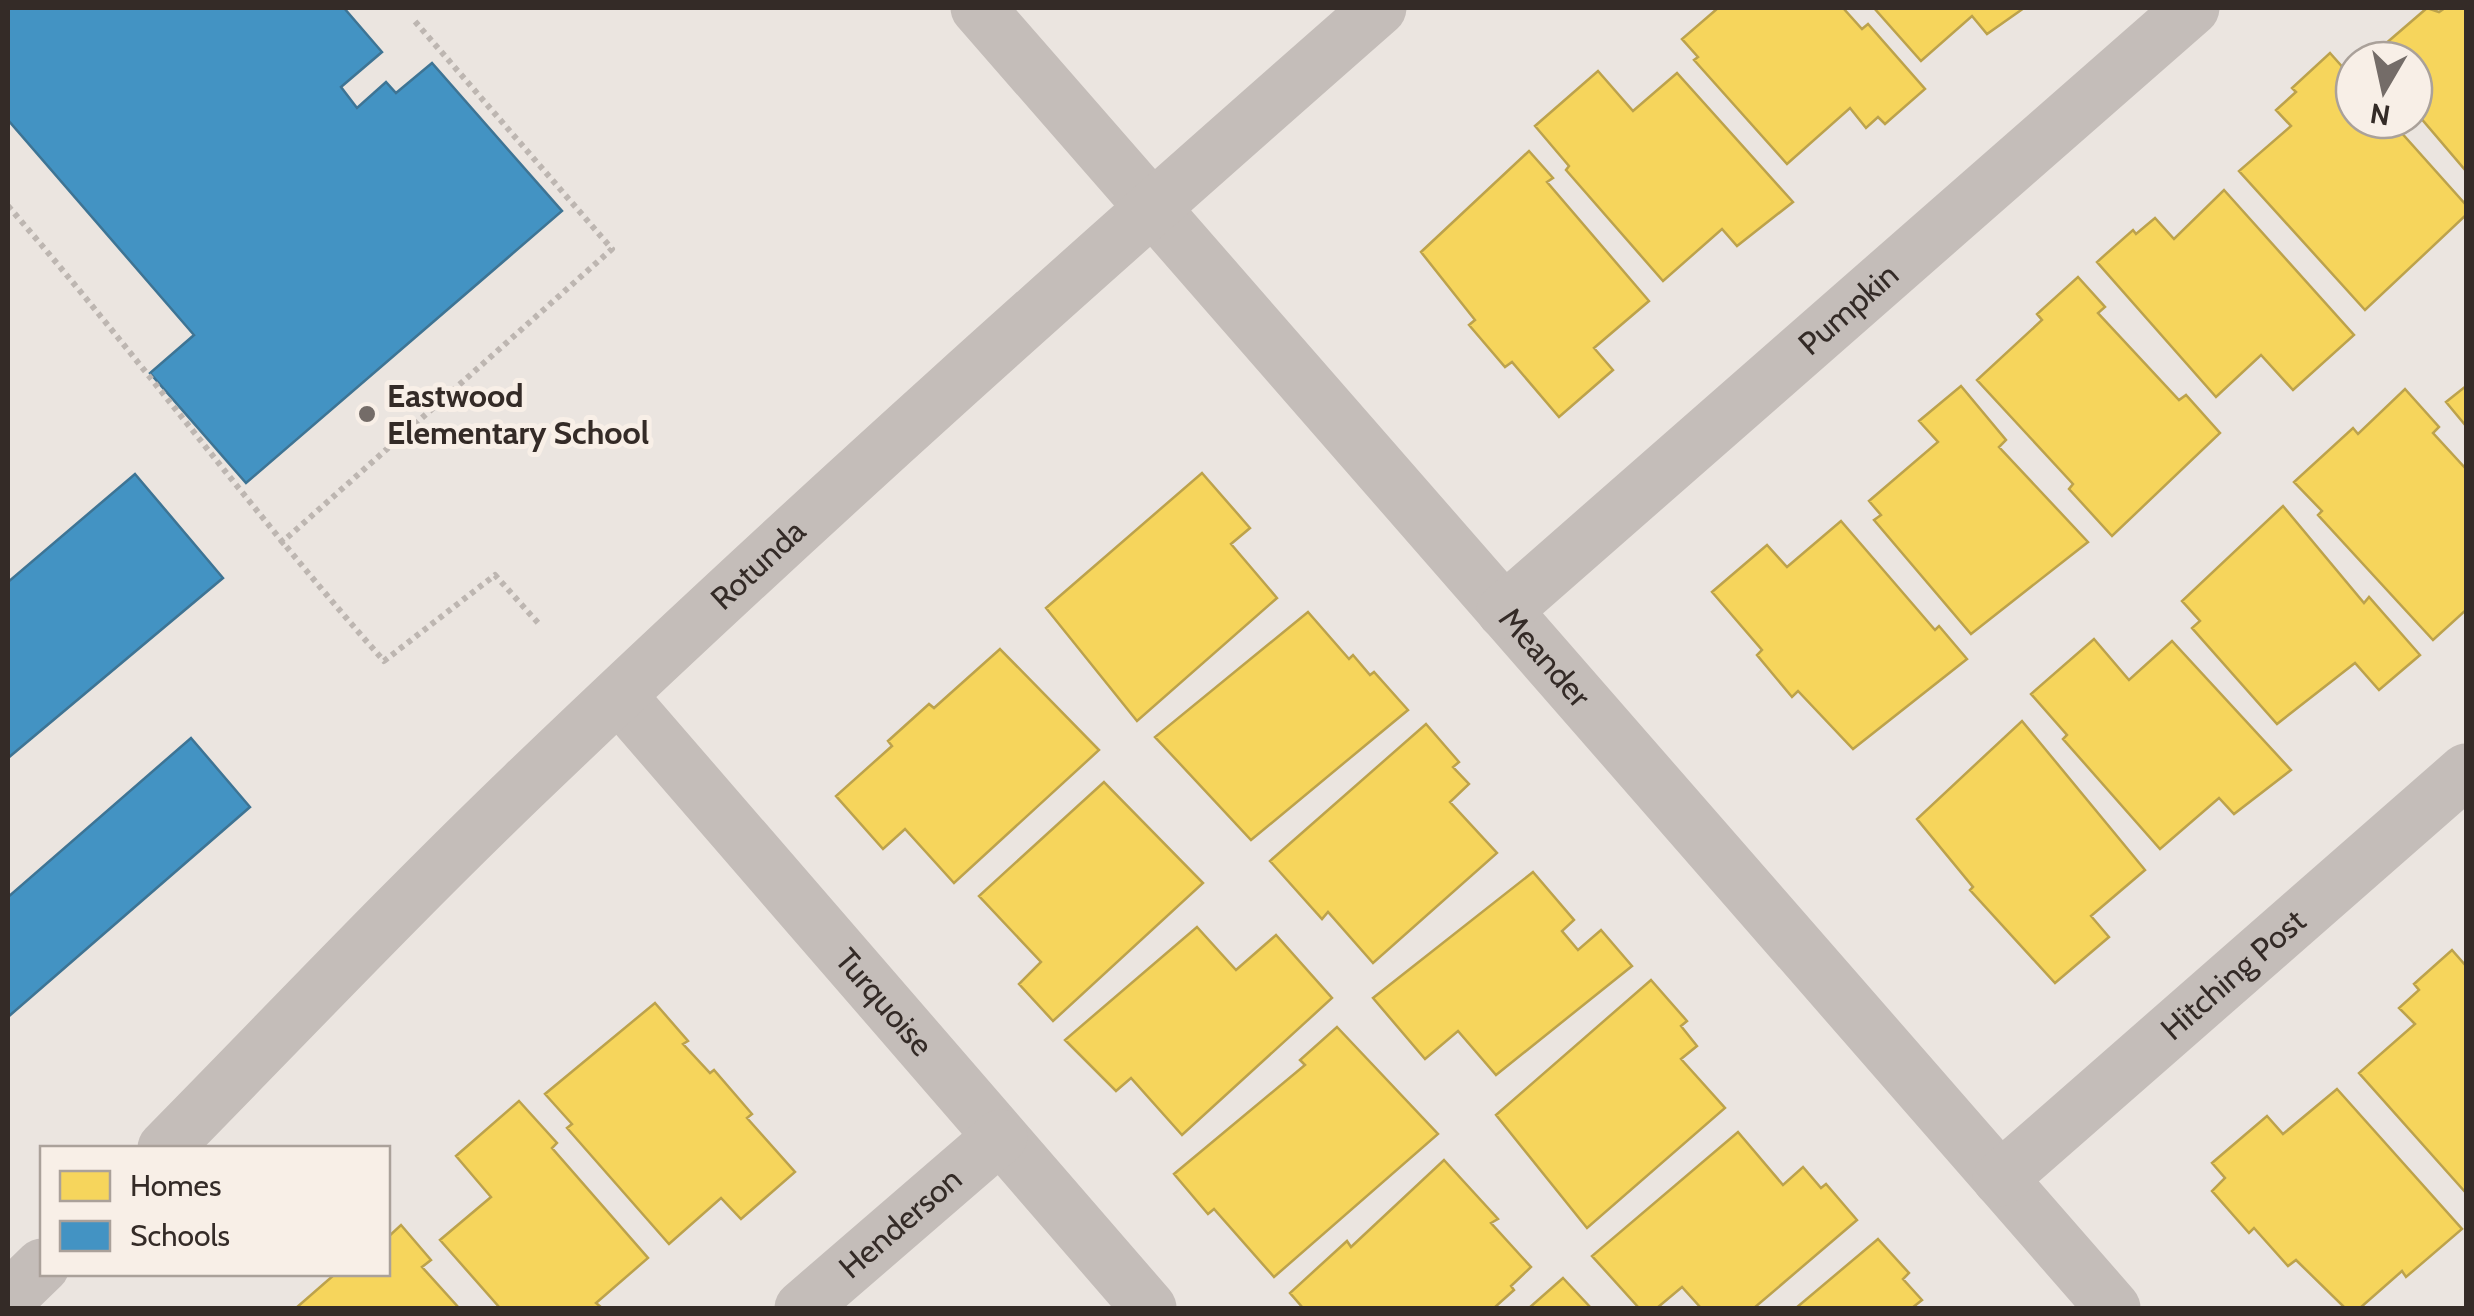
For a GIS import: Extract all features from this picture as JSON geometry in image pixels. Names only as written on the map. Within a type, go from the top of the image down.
[{"type":"street","name":"Meander","points":[[978,8],[2113,1308]]},
{"type":"street","name":"Rotunda","points":[[167,1146],[460,847],[619,696],[1152,206],[1379,8]]},
{"type":"street","name":"Pumpkin","points":[[1504,611],[2192,8]]},
{"type":"street","name":"Turquoise","points":[[619,696],[1149,1308]]},
{"type":"street","name":"Hitching Post","points":[[2000,1179],[2466,771]]},
{"type":"street","name":"Henderson","points":[[802,1308],[1000,1137]]},
{"type":"street","points":[[8,1299],[40,1268]]},
{"type":"path","points":[[280,544],[612,249],[412,18]]},
{"type":"path","points":[[8,206],[74,282],[280,544],[384,661],[495,575],[539,624]]},
{"type":"building: Homes","points":[[1718,8],[1843,8],[1862,29],[1868,24],[1925,89],[1885,124],[1878,117],[1866,128],[1850,108],[1787,164],[1694,60],[1698,57],[1682,39]]},
{"type":"building: Homes","points":[[1874,8],[2024,8],[1987,34],[1972,16],[1921,61]]},
{"type":"building: Homes","points":[[2427,8],[2439,12],[2445,8],[2466,8],[2466,171],[2434,133],[2434,40],[2390,40]]},
{"type":"building: Homes","points":[[2330,53],[2334,58],[2334,140],[2408,140],[2466,205],[2466,215],[2365,310],[2239,171],[2291,126],[2276,110],[2296,92],[2292,88]]},
{"type":"building: Homes","points":[[1598,71],[1633,111],[1677,73],[1793,202],[1737,246],[1722,229],[1663,281],[1566,170],[1569,166],[1535,126]]},
{"type":"building: Homes","points":[[1529,151],[1553,178],[1547,182],[1649,301],[1594,348],[1613,370],[1559,417],[1512,362],[1505,367],[1469,325],[1475,320],[1421,252]]},
{"type":"building: Homes","points":[[2224,190],[2354,335],[2293,390],[2261,355],[2216,397],[2097,262],[2133,230],[2136,234],[2155,218],[2174,239]]},
{"type":"building: Homes","points":[[2078,277],[2105,307],[2098,313],[2179,400],[2186,395],[2220,433],[2112,536],[2069,489],[2073,484],[1977,380],[2042,320],[2037,314]]},
{"type":"building: Homes","points":[[1961,386],[2006,440],[1999,447],[2088,542],[1971,634],[1874,520],[1881,515],[1869,501],[1938,442],[1919,421]]},
{"type":"building: Homes","points":[[2466,386],[2466,426],[2446,402]]},
{"type":"building: Homes","points":[[2405,389],[2439,427],[2433,433],[2466,469],[2466,610],[2433,640],[2318,515],[2322,511],[2294,482],[2353,428],[2358,434]]},
{"type":"building: Homes","points":[[1202,473],[1250,528],[1231,544],[1277,598],[1137,721],[1046,608]]},
{"type":"building: Homes","points":[[2283,506],[2364,603],[2369,597],[2420,655],[2379,690],[2355,663],[2277,724],[2192,628],[2200,621],[2182,601]]},
{"type":"building: Homes","points":[[1841,521],[1935,630],[1939,626],[1967,659],[1853,749],[1798,691],[1792,697],[1757,655],[1762,650],[1712,592],[1767,545],[1787,567]]},
{"type":"building: Homes","points":[[1308,612],[1349,659],[1353,655],[1370,675],[1374,672],[1408,710],[1251,840],[1155,737]]},
{"type":"building: Homes","points":[[2094,639],[2129,680],[2172,641],[2291,770],[2234,814],[2219,798],[2160,849],[2063,739],[2067,735],[2031,694]]},
{"type":"building: Homes","points":[[1000,649],[1099,750],[954,883],[905,829],[883,849],[836,796],[892,746],[888,741],[929,704],[934,708]]},
{"type":"building: Homes","points":[[2022,721],[2145,870],[2091,916],[2109,937],[2055,983],[1970,890],[1973,887],[1917,819]]},
{"type":"building: Homes","points":[[1426,724],[1459,762],[1453,767],[1469,784],[1450,802],[1497,853],[1373,963],[1328,912],[1322,919],[1270,861]]},
{"type":"building: Homes","points":[[1104,782],[1203,883],[1053,1021],[1019,984],[1041,962],[979,896]]},
{"type":"building: Homes","points":[[1533,872],[1574,920],[1562,931],[1578,950],[1601,930],[1632,966],[1496,1075],[1458,1031],[1425,1059],[1373,998]]},
{"type":"building: Homes","points":[[1197,927],[1236,970],[1276,935],[1332,998],[1182,1135],[1131,1078],[1116,1091],[1065,1040]]},
{"type":"building: Homes","points":[[2452,950],[2466,966],[2466,1193],[2359,1073],[2415,1024],[2399,1008],[2419,990],[2414,984]]},
{"type":"building: Homes","points":[[1651,980],[1687,1021],[1681,1026],[1697,1046],[1681,1059],[1725,1108],[1587,1228],[1496,1115]]},
{"type":"building: Homes","points":[[655,1003],[688,1041],[683,1044],[710,1073],[714,1070],[752,1114],[747,1118],[795,1172],[741,1219],[721,1198],[669,1244],[567,1128],[572,1124],[545,1094]]},
{"type":"building: Homes","points":[[1337,1027],[1438,1134],[1274,1277],[1214,1209],[1208,1214],[1174,1174],[1305,1065],[1300,1060]]},
{"type":"building: Homes","points":[[2337,1089],[2462,1229],[2406,1277],[2402,1271],[2360,1308],[2345,1308],[2296,1260],[2288,1266],[2254,1228],[2249,1233],[2212,1191],[2225,1178],[2212,1163],[2267,1116],[2283,1134]]},
{"type":"building: Homes","points":[[519,1101],[557,1143],[552,1148],[648,1258],[596,1303],[602,1308],[500,1308],[440,1240],[491,1197],[456,1156]]},
{"type":"building: Homes","points":[[1738,1132],[1783,1185],[1803,1167],[1821,1188],[1826,1184],[1857,1220],[1754,1308],[1701,1308],[1682,1287],[1657,1308],[1639,1308],[1592,1256]]},
{"type":"building: Homes","points":[[1444,1160],[1498,1219],[1491,1223],[1531,1267],[1511,1286],[1514,1290],[1494,1308],[1303,1308],[1290,1293],[1347,1241],[1351,1247]]},
{"type":"building: Homes","points":[[401,1225],[431,1260],[422,1267],[459,1308],[296,1308],[333,1276],[390,1276],[390,1235]]},
{"type":"building: Homes","points":[[1878,1239],[1909,1273],[1903,1279],[1922,1300],[1912,1308],[1796,1308]]},
{"type":"building: Homes","points":[[1563,1278],[1591,1308],[1529,1308]]},
{"type":"building: Schools","points":[[8,8],[344,8],[382,52],[341,87],[357,108],[386,82],[396,93],[432,63],[562,211],[246,483],[150,373],[194,335],[8,120]]},
{"type":"building: Schools","points":[[135,474],[223,578],[8,758],[8,582]]},
{"type":"building: Schools","points":[[191,738],[250,807],[8,1017],[8,897]]},
{"type":"place","name":"Eastwood Elementary School","points":[[367,414]]}]
